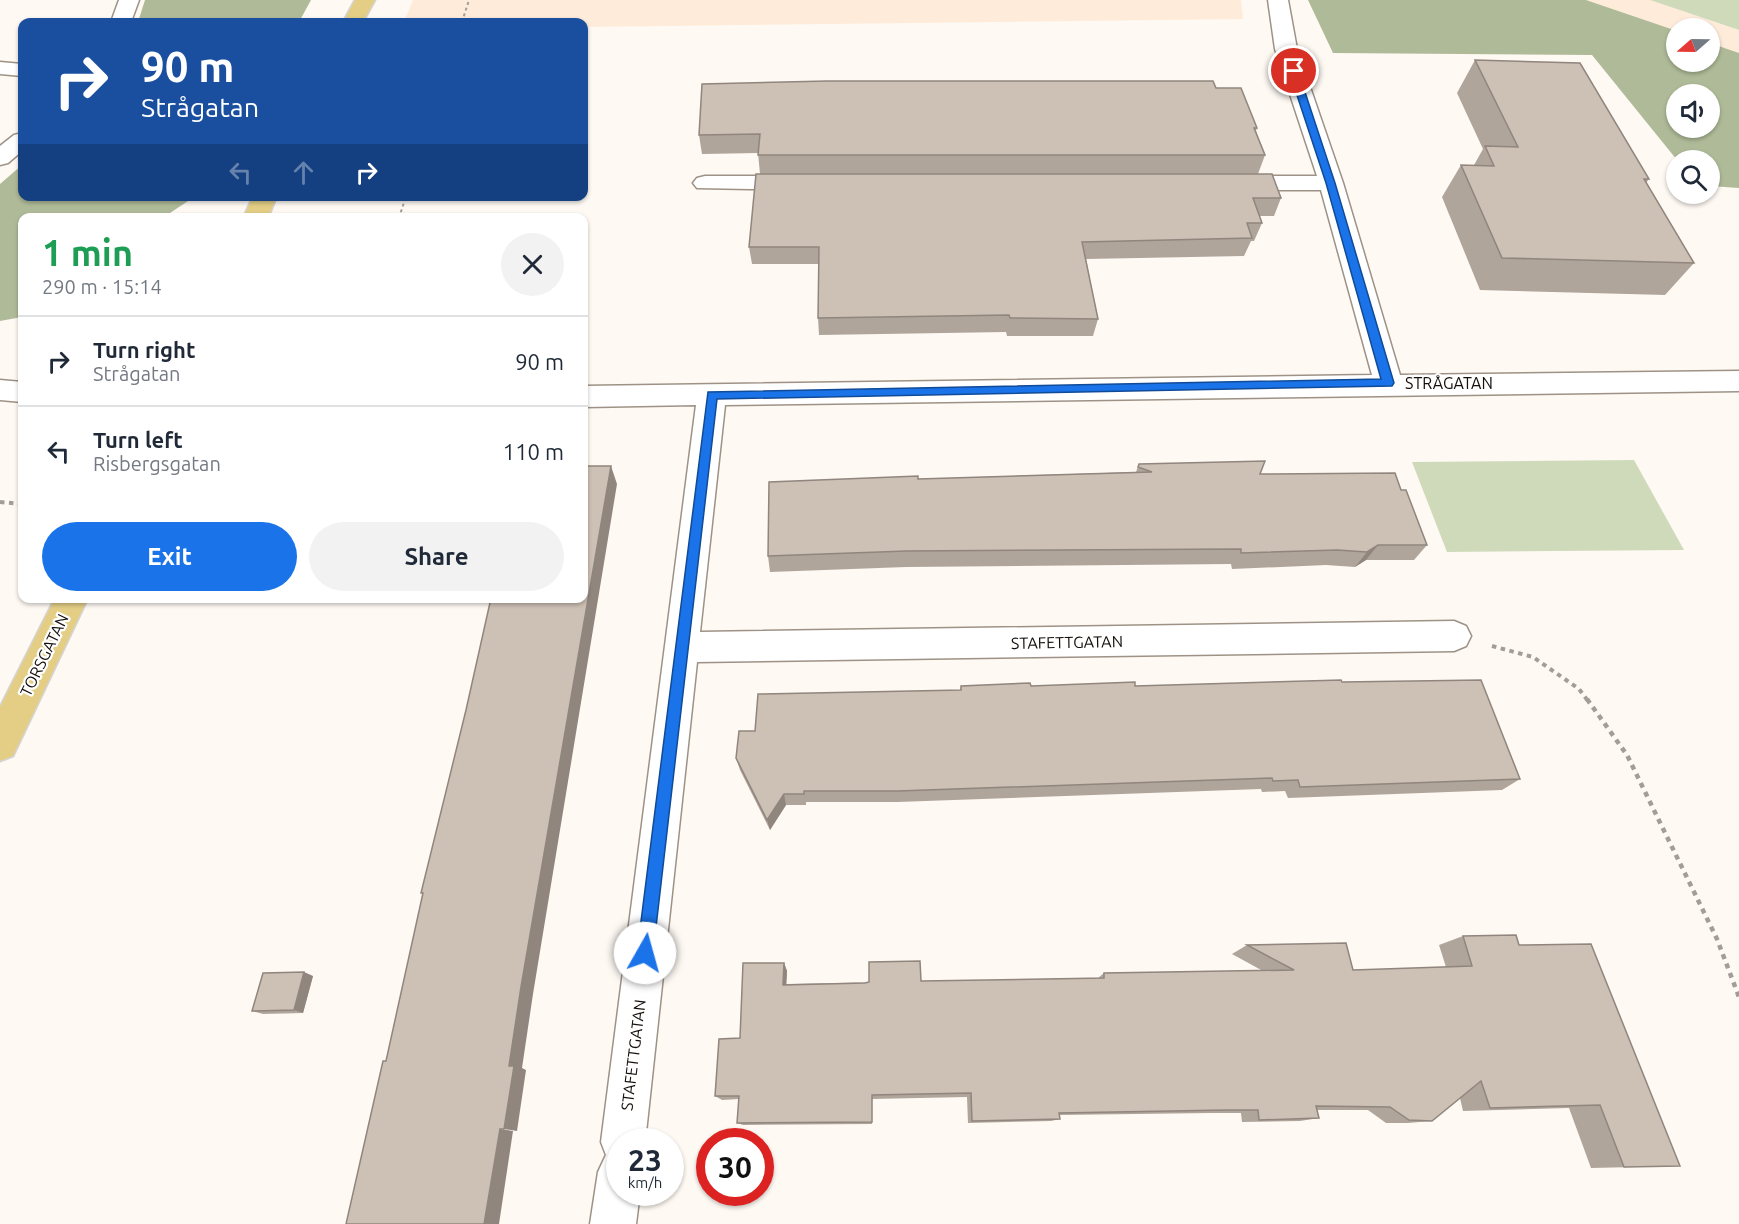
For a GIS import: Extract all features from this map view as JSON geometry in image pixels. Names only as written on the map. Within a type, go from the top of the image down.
[{"type":"main road","points":[[355,18],[365,0]]},
{"type":"main road","name":"TORSGATAN","points":[[0,744],[70,603]]},
{"type":"street","points":[[122,18],[129,0]]},
{"type":"street","points":[[1278,0],[1287,49],[1330,183],[1388,383]]},
{"type":"street","points":[[0,68],[18,70]]},
{"type":"street","points":[[705,183],[824,183]]},
{"type":"street","points":[[1207,183],[1330,183]]},
{"type":"street","name":"STRÅGATAN","points":[[588,396],[1388,383],[1739,381]]},
{"type":"street","points":[[0,390],[18,392]]},
{"type":"street","name":"STAFETTGATAN","points":[[625,1128],[712,395]]},
{"type":"street","name":"STAFETTGATAN","points":[[681,647],[1454,636]]},
{"type":"street","points":[[613,1224],[615,1206]]},
{"type":"path","points":[[463,18],[469,0]]},
{"type":"path","points":[[0,502],[18,504]]},
{"type":"path","points":[[1454,636],[1533,657],[1579,689],[1627,755],[1717,939],[1739,997]]},
{"type":"shaded area","points":[[413,0],[1241,0],[1243,19],[588,27],[588,18],[406,18]]},
{"type":"shaded area","points":[[1586,0],[1650,0],[1703,18],[1666,18],[1666,27]]},
{"type":"shaded area","points":[[1720,24],[1739,30],[1739,53],[1720,46]]},
{"type":"green space","points":[[145,0],[311,0],[301,18],[139,18]]},
{"type":"green space","points":[[1308,0],[1586,0],[1666,27],[1666,72],[1720,72],[1720,46],[1739,53],[1739,188],[1720,187],[1720,150],[1669,150],[1592,55],[1333,53]]},
{"type":"green space","points":[[1650,0],[1739,0],[1739,30],[1720,24],[1720,18],[1703,18]]},
{"type":"green space","points":[[18,168],[18,201],[188,201],[170,213],[18,213],[18,318],[0,321],[0,184]]},
{"type":"green space","points":[[1634,460],[1684,550],[1447,552],[1412,462]]},
{"type":"building","points":[[1475,60],[1580,63],[1649,179],[1644,179],[1694,263],[1502,258],[1461,165],[1494,166],[1485,146],[1518,147]]},
{"type":"building","points":[[827,81],[1213,81],[1216,88],[1241,88],[1265,155],[758,155],[760,134],[699,135],[702,84]]},
{"type":"building","points":[[756,174],[1272,174],[1281,198],[1253,198],[1262,223],[1247,223],[1252,238],[1082,242],[1098,319],[1010,318],[1009,315],[818,318],[819,247],[749,247]]},
{"type":"building","points":[[1265,461],[1260,474],[1395,473],[1401,490],[1406,490],[1427,545],[1378,545],[1367,552],[1337,550],[1241,553],[1241,549],[907,551],[768,556],[769,482],[918,476],[918,479],[1152,472],[1138,467],[1139,464]]},
{"type":"building","points":[[588,466],[611,466],[588,599]]},
{"type":"building","points":[[490,603],[587,603],[521,987],[509,1066],[514,1066],[504,1129],[500,1129],[484,1224],[346,1224],[383,1061],[386,1061],[423,893],[421,893]]},
{"type":"building","points":[[1341,680],[1342,682],[1481,680],[1520,779],[1300,787],[1298,780],[1273,781],[1272,778],[898,791],[804,791],[804,794],[784,794],[767,820],[736,758],[739,731],[755,731],[758,694],[961,690],[961,686],[1030,683],[1031,686],[1135,682],[1135,686]]},
{"type":"building","points":[[1516,935],[1519,945],[1591,944],[1680,1166],[1624,1167],[1600,1105],[1490,1108],[1481,1081],[1432,1121],[1409,1120],[1390,1107],[1316,1106],[1319,1118],[1259,1120],[1258,1110],[1227,1110],[1059,1113],[1060,1119],[972,1121],[971,1093],[872,1095],[872,1122],[737,1123],[739,1096],[715,1096],[719,1039],[740,1038],[743,963],[784,963],[783,985],[869,982],[869,962],[920,961],[921,981],[1104,978],[1104,973],[1294,970],[1247,945],[1346,943],[1353,970],[1472,966],[1463,936]]},
{"type":"building","points":[[304,972],[294,1010],[252,1011],[263,973]]},
{"type":"route","points":[[645,953],[712,395],[1388,383],[1330,183],[1294,71]]}]
